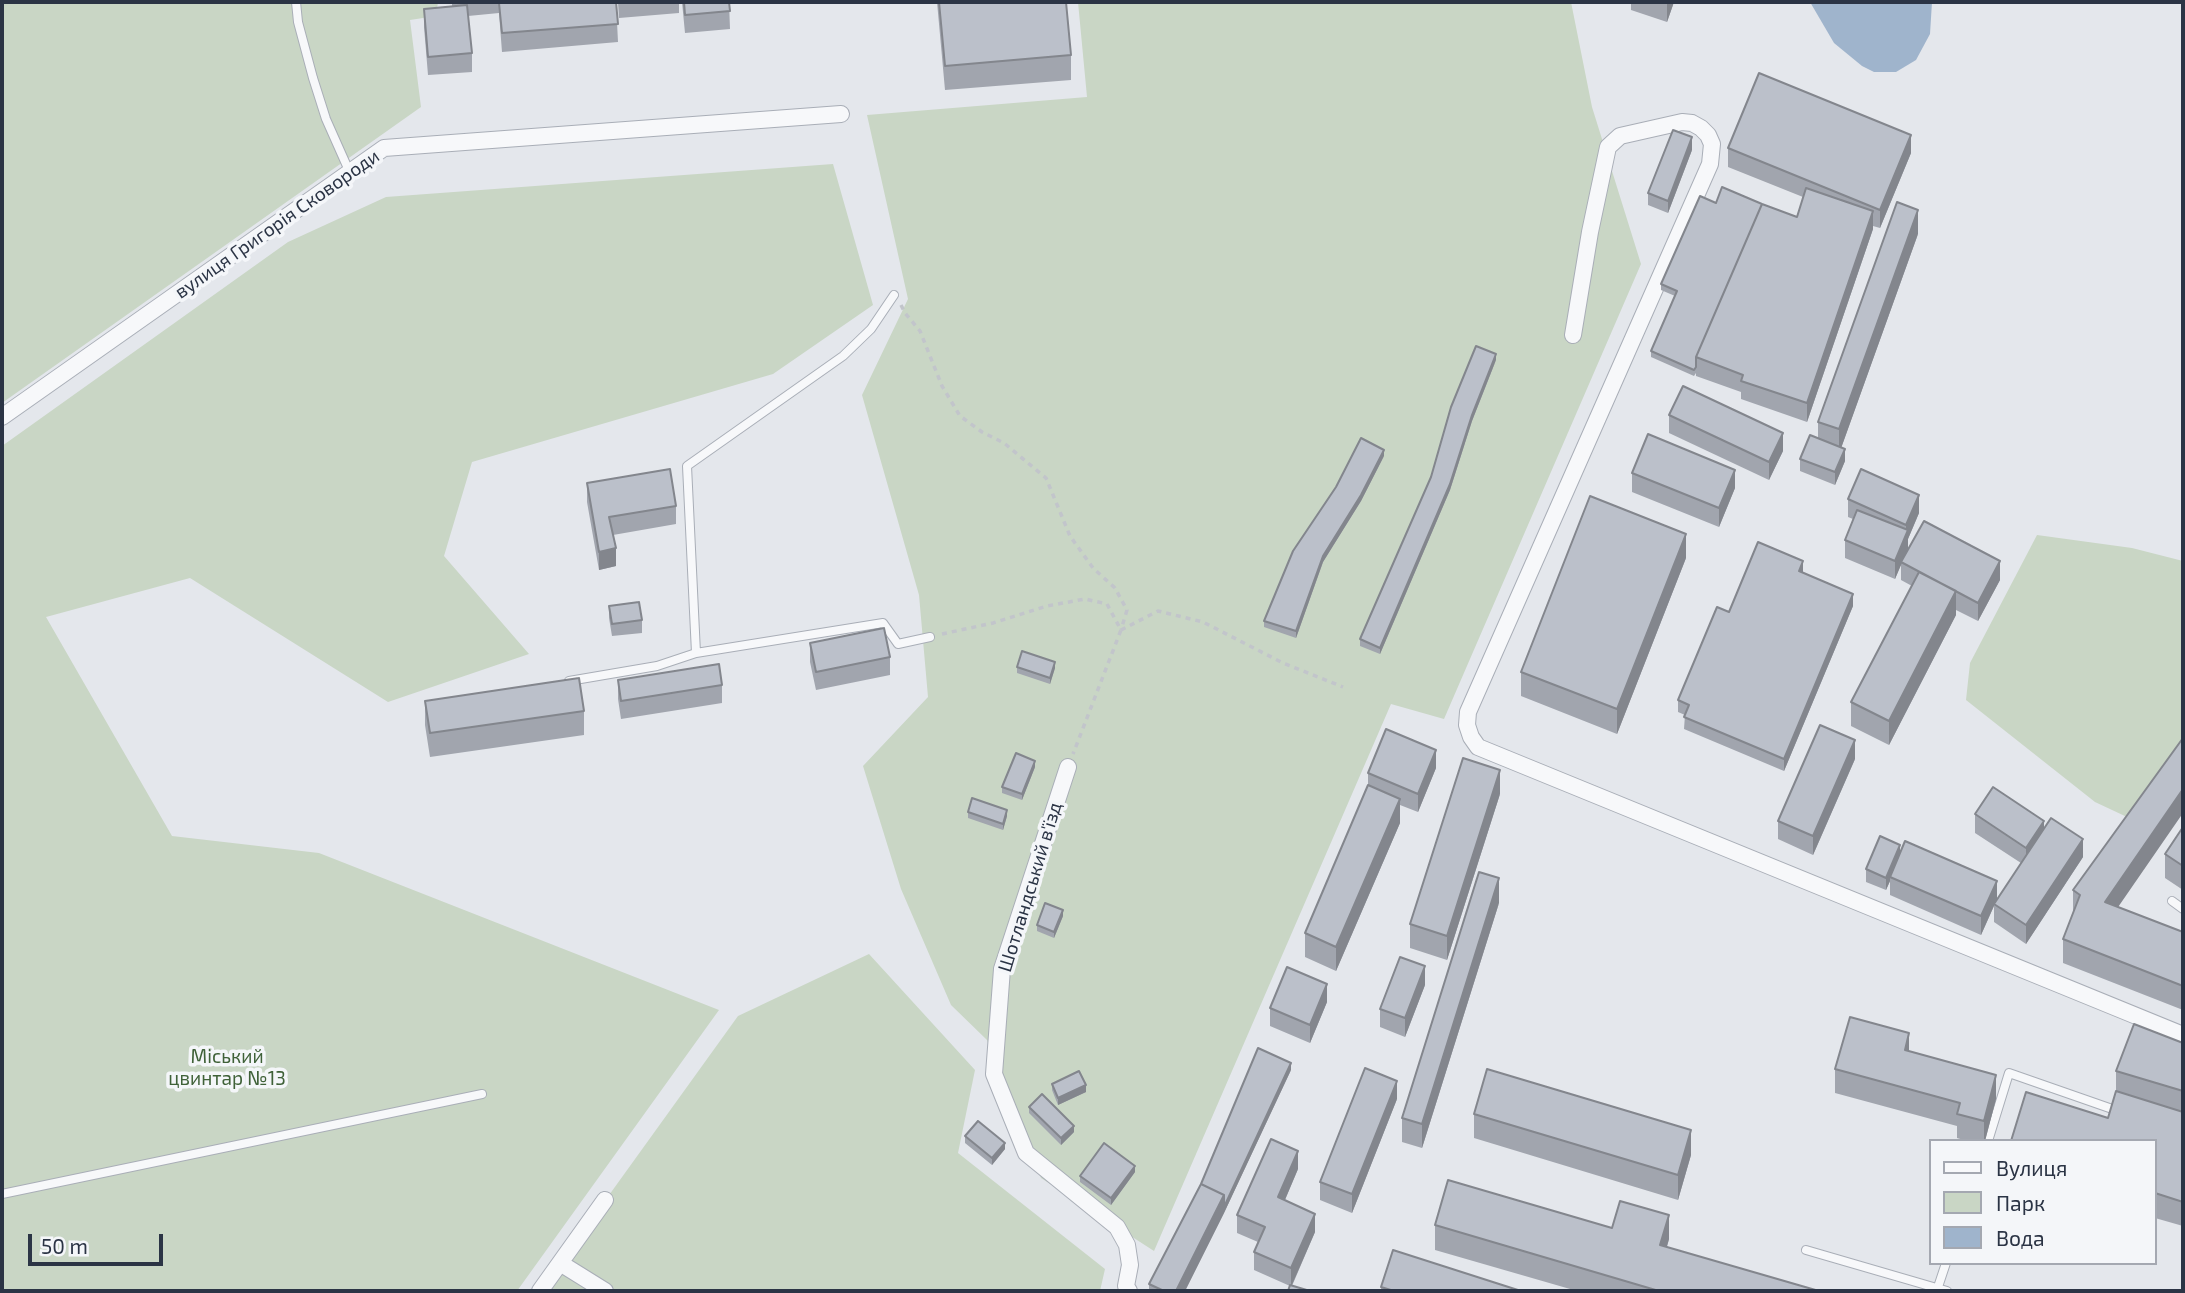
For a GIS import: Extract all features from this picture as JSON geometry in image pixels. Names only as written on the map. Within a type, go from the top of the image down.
[{"type":"street","name":"вулиця Григорія Сковороди","points":[[2,417],[384,148],[841,114]]},
{"type":"street","points":[[1573,335],[1590,232],[1608,148],[1620,136],[1682,122],[1701,128],[1712,144],[1710,164],[1468,712],[1467,725],[1471,737],[1479,747],[2183,1035]]},
{"type":"street","name":"Шотландський в'їзд","points":[[1068,767],[1002,969],[994,1074],[1026,1153],[1117,1227],[1127,1245],[1130,1265],[1126,1286],[1129,1291]]},
{"type":"street","points":[[540,1291],[605,1200]]},
{"type":"street","points":[[560,1263],[605,1291]]},
{"type":"lane","points":[[296,2],[298,22],[326,119],[351,173]]},
{"type":"lane","points":[[696,653],[687,466],[843,356],[872,329],[894,295]]},
{"type":"lane","points":[[562,682],[657,666],[696,653],[883,623],[898,644],[930,637]]},
{"type":"lane","points":[[2172,901],[2183,909]]},
{"type":"lane","points":[[1989,1139],[2009,1073],[2133,1116]]},
{"type":"lane","points":[[2,1194],[482,1094]]},
{"type":"lane","points":[[1806,1250],[1947,1291]]},
{"type":"lane","points":[[1937,1290],[1945,1265]]},
{"type":"path","points":[[904,298],[901,305],[920,331],[942,386],[960,416],[982,432],[1004,443],[1046,478],[1070,536],[1093,568],[1115,588],[1127,610],[1068,767]]},
{"type":"path","points":[[930,637],[1047,606],[1085,599],[1107,604],[1121,630]]},
{"type":"path","points":[[1121,630],[1158,611],[1203,622],[1283,663],[1343,687]]},
{"type":"green space","points":[[2,2],[438,2],[436,16],[410,20],[421,107],[2,403]]},
{"type":"green space","points":[[1078,2],[1571,2],[1592,107],[1641,264],[1444,719],[1391,704],[1154,1251],[1041,1178],[987,1040],[951,1005],[901,889],[863,766],[928,697],[919,595],[862,395],[908,299],[867,115],[1087,97]]},
{"type":"green space","name":"Міський цвинтар №13","points":[[833,164],[873,305],[773,374],[472,462],[444,556],[529,654],[388,702],[190,578],[46,617],[172,836],[319,853],[719,1010],[517,1291],[2,1291],[2,446],[288,242],[386,197]]},
{"type":"green space","points":[[2037,535],[2132,548],[2183,561],[2183,739],[2127,817],[2095,802],[1966,700],[1970,663]]},
{"type":"green space","points":[[869,954],[975,1070],[958,1153],[1105,1269],[1100,1291],[540,1291],[738,1016]]},
{"type":"water","points":[[1810,2],[1932,2],[1930,34],[1916,60],[1896,72],[1874,72],[1862,66],[1834,43]]},
{"type":"building","points":[[616,2],[618,24],[502,33],[499,3]]},
{"type":"building","points":[[684,2],[729,2],[730,11],[685,15]]},
{"type":"building","points":[[939,2],[1066,2],[1071,55],[945,66]]},
{"type":"building","points":[[467,5],[472,53],[428,57],[424,9]]},
{"type":"building","points":[[1759,73],[1911,135],[1880,210],[1728,148]]},
{"type":"building","points":[[1673,130],[1692,137],[1668,201],[1648,193]]},
{"type":"building","points":[[1722,187],[1762,204],[1696,357],[1694,370],[1651,351],[1677,291],[1661,284],[1700,196],[1716,203]]},
{"type":"building","points":[[1806,188],[1873,211],[1807,403],[1741,381],[1743,375],[1696,357],[1762,204],[1797,217]]},
{"type":"building","points":[[1897,202],[1918,210],[1839,429],[1818,422]]},
{"type":"building","points":[[1476,346],[1496,354],[1472,415],[1450,484],[1380,648],[1360,639],[1431,477],[1451,407]]},
{"type":"building","points":[[1683,386],[1783,433],[1769,462],[1669,415]]},
{"type":"building","points":[[1648,434],[1735,470],[1719,508],[1632,473]]},
{"type":"building","points":[[1810,435],[1845,449],[1835,472],[1800,459]]},
{"type":"building","points":[[1361,438],[1384,450],[1361,495],[1323,556],[1296,631],[1264,621],[1293,551],[1336,487]]},
{"type":"building","points":[[670,469],[676,506],[609,517],[616,548],[599,552],[587,483]]},
{"type":"building","points":[[1861,469],[1919,495],[1906,525],[1848,499]]},
{"type":"building","points":[[1590,496],[1686,534],[1617,709],[1521,672]]},
{"type":"building","points":[[1857,510],[1908,530],[1895,561],[1845,540]]},
{"type":"building","points":[[1924,521],[2000,561],[1978,603],[1901,562]]},
{"type":"building","points":[[1758,542],[1803,561],[1799,571],[1853,594],[1784,759],[1684,717],[1689,705],[1678,700],[1717,607],[1729,612]]},
{"type":"building","points":[[1919,572],[1956,591],[1889,721],[1851,702]]},
{"type":"building","points":[[639,602],[642,620],[612,624],[609,606]]},
{"type":"building","points":[[884,628],[890,657],[816,672],[810,643]]},
{"type":"building","points":[[1022,651],[1055,662],[1050,678],[1017,667]]},
{"type":"building","points":[[719,664],[722,685],[621,701],[618,680]]},
{"type":"building","points":[[579,678],[584,711],[430,733],[425,701]]},
{"type":"building","points":[[1820,725],[1855,740],[1813,836],[1778,821]]},
{"type":"building","points":[[1386,729],[1436,750],[1418,794],[1368,773]]},
{"type":"building","points":[[2183,738],[2183,789],[2105,902],[2183,932],[2183,986],[2063,939],[2080,895],[2073,890]]},
{"type":"building","points":[[1016,753],[1035,761],[1022,794],[1002,787]]},
{"type":"building","points":[[1463,758],[1500,770],[1447,936],[1410,924]]},
{"type":"building","points":[[1368,785],[1400,799],[1336,947],[1305,933]]},
{"type":"building","points":[[1993,787],[2044,821],[2026,848],[1975,814]]},
{"type":"building","points":[[972,798],[1007,810],[1003,824],[968,812]]},
{"type":"building","points":[[2051,818],[2083,839],[2026,925],[1994,904]]},
{"type":"building","points":[[2183,827],[2183,866],[2165,854]]},
{"type":"building","points":[[1880,836],[1900,845],[1886,878],[1866,869]]},
{"type":"building","points":[[1905,841],[1997,881],[1981,916],[1890,877]]},
{"type":"building","points":[[1479,872],[1499,878],[1422,1124],[1402,1118]]},
{"type":"building","points":[[1045,903],[1063,910],[1054,932],[1037,925]]},
{"type":"building","points":[[1400,957],[1425,966],[1405,1018],[1380,1009]]},
{"type":"building","points":[[1287,967],[1327,984],[1310,1025],[1270,1008]]},
{"type":"building","points":[[1850,1017],[1909,1033],[1905,1050],[1996,1075],[1984,1121],[1957,1114],[1960,1103],[1835,1069]]},
{"type":"building","points":[[2134,1024],[2183,1043],[2183,1091],[2116,1071]]},
{"type":"building","points":[[1258,1048],[1291,1063],[1224,1207],[1224,1195],[1201,1184]]},
{"type":"building","points":[[1365,1068],[1397,1081],[1352,1194],[1320,1182]]},
{"type":"building","points":[[1487,1069],[1691,1130],[1678,1175],[1474,1114]]},
{"type":"building","points":[[1079,1071],[1086,1085],[1058,1098],[1052,1084]]},
{"type":"building","points":[[2116,1091],[2183,1112],[2183,1202],[2157,1194],[2157,1139],[2012,1139],[2026,1092],[2108,1118]]},
{"type":"building","points":[[1042,1094],[1074,1126],[1061,1138],[1029,1107]]},
{"type":"building","points":[[978,1121],[1005,1143],[992,1158],[965,1136]]},
{"type":"building","points":[[1271,1139],[1298,1151],[1278,1197],[1315,1214],[1291,1268],[1254,1252],[1265,1227],[1237,1215]]},
{"type":"building","points":[[1104,1143],[1135,1166],[1111,1198],[1080,1176]]},
{"type":"building","points":[[1448,1180],[1612,1228],[1620,1201],[1669,1215],[1660,1245],[1819,1291],[1659,1291],[1435,1225]]},
{"type":"building","points":[[1201,1184],[1224,1195],[1176,1291],[1164,1291],[1149,1284]]},
{"type":"building","points":[[1393,1250],[1521,1291],[1394,1291],[1381,1287]]},
{"type":"building","points":[[1290,1285],[1310,1291],[1288,1291]]}]
